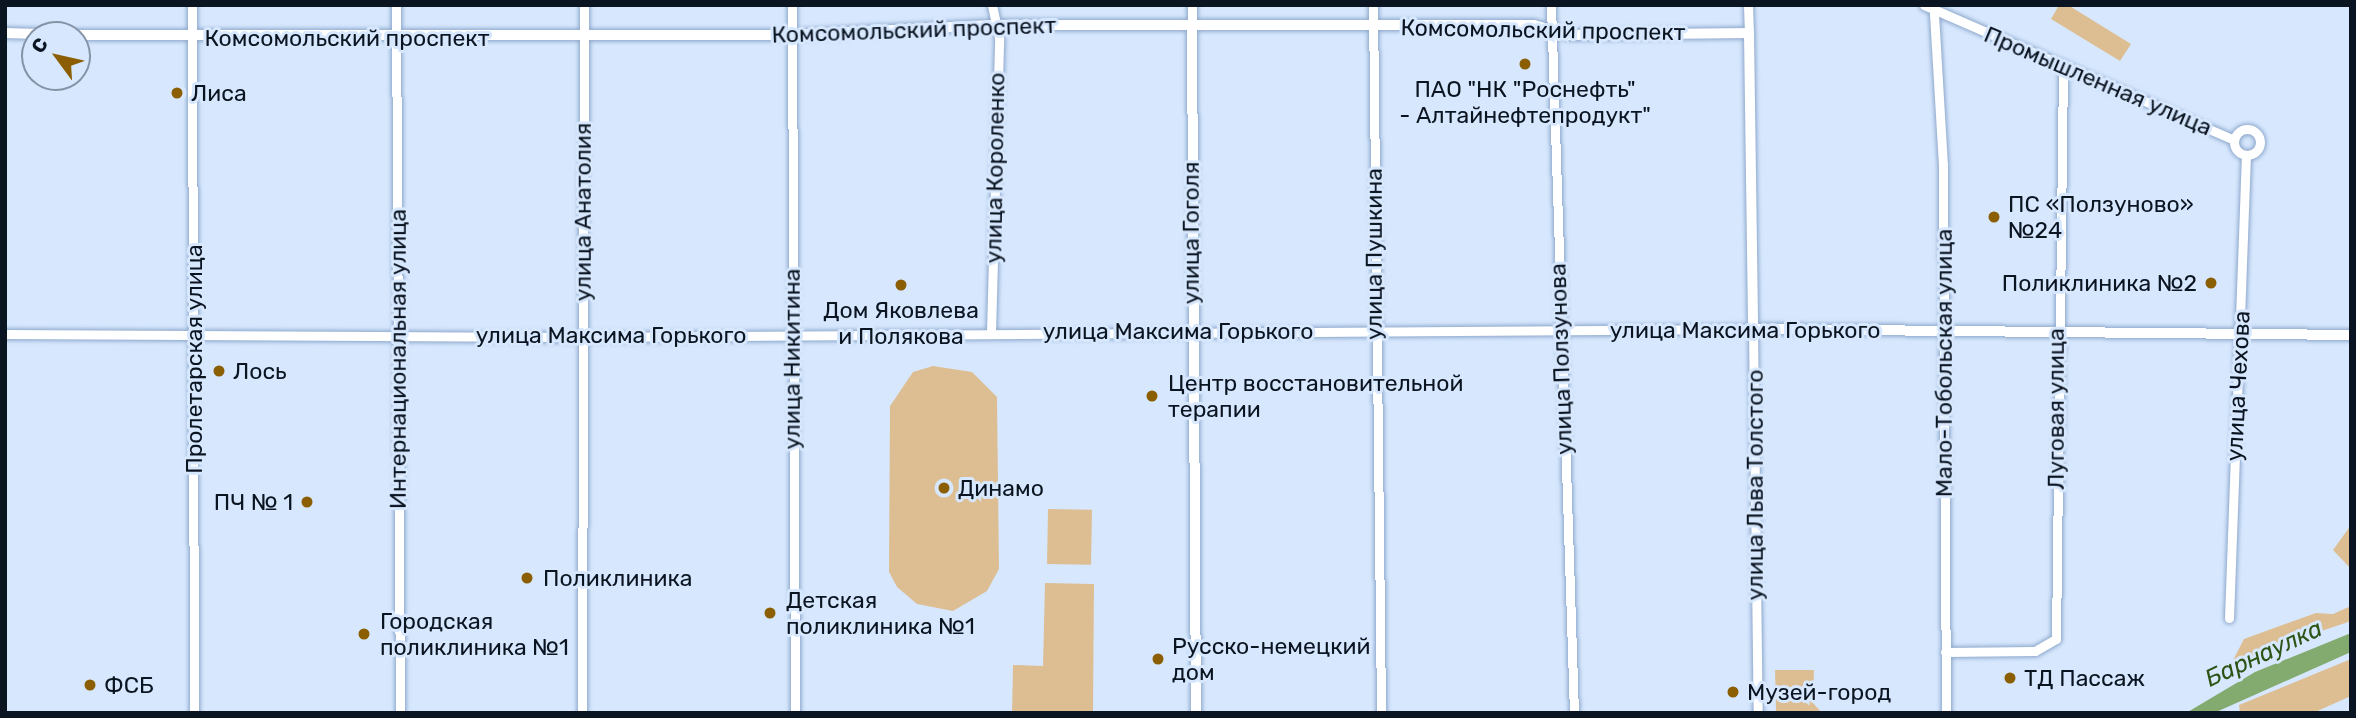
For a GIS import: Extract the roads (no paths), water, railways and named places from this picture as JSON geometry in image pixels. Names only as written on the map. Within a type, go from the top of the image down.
[{"type":"street","name":"Пролетарская улица","points":[[192,5],[194,713]]},
{"type":"street","name":"Интернациональная улица","points":[[396,5],[400,713]]},
{"type":"street","name":"улица Анатолия","points":[[582,713],[584,5]]},
{"type":"street","name":"улица Никитина","points":[[792,5],[795,713]]},
{"type":"street","name":"улица Короленко","points":[[991,332],[999,38],[994,25],[992,5]]},
{"type":"street","name":"улица Гоголя","points":[[1192,5],[1196,713]]},
{"type":"street","name":"улица Пушкина","points":[[1373,5],[1381,713]]},
{"type":"street","name":"улица Ползунова","points":[[1551,5],[1574,713]]},
{"type":"street","name":"улица Льва Толстого","points":[[1748,5],[1758,713]]},
{"type":"street","name":"Промышленная улица","points":[[1924,5],[1934,14],[2063,65],[2234,140]]},
{"type":"street","name":"Мало-Тобольская улица","points":[[1934,14],[1943,330],[1945,713]]},
{"type":"street","name":"Комсомольский проспект","points":[[91,36],[191,39],[792,35],[994,25],[1534,25],[1552,31],[1749,33]]},
{"type":"street","name":"Луговая улица","points":[[1945,652],[2035,650],[2056,639],[2056,330],[2063,65]]},
{"type":"street","name":"улица Чехова","points":[[2229,618],[2242,333],[2246,155],[2259,146],[2257,134],[2244,130],[2234,140]]},
{"type":"street","points":[[2234,140],[2246,155]]},
{"type":"street","name":"улица Максима Горького","points":[[5,334],[582,337],[991,332],[1754,329],[2351,335]]},
{"type":"place","name":"ПАО \"НК \"Роснефть\" - Алтайнефтепродукт\"","points":[[1525,64]]},
{"type":"place","name":"Лиса","points":[[177,93]]},
{"type":"place","name":"ПС «Ползуново» №24","points":[[1994,217]]},
{"type":"place","name":"Поликлиника №2","points":[[2211,283]]},
{"type":"place","name":"Дом Яковлева и Полякова","points":[[901,285]]},
{"type":"place","name":"Лось","points":[[219,371]]},
{"type":"place","name":"Центр восстановительной терапии","points":[[1152,396]]},
{"type":"place","name":"Динамо","points":[[944,488]]},
{"type":"place","name":"ПЧ № 1","points":[[307,502]]},
{"type":"place","name":"Поликлиника","points":[[527,578]]},
{"type":"place","name":"Детская поликлиника №1","points":[[770,613]]},
{"type":"place","name":"Городская поликлиника №1","points":[[364,634]]},
{"type":"place","name":"Русско-немецкий дом","points":[[1158,659]]},
{"type":"place","name":"ТД Пассаж","points":[[2010,678]]},
{"type":"place","name":"ФСБ","points":[[90,685]]},
{"type":"place","name":"Музей-город","points":[[1733,692]]},
{"type":"water label","name":"Барнаулка","points":[[2264,654]]}]
